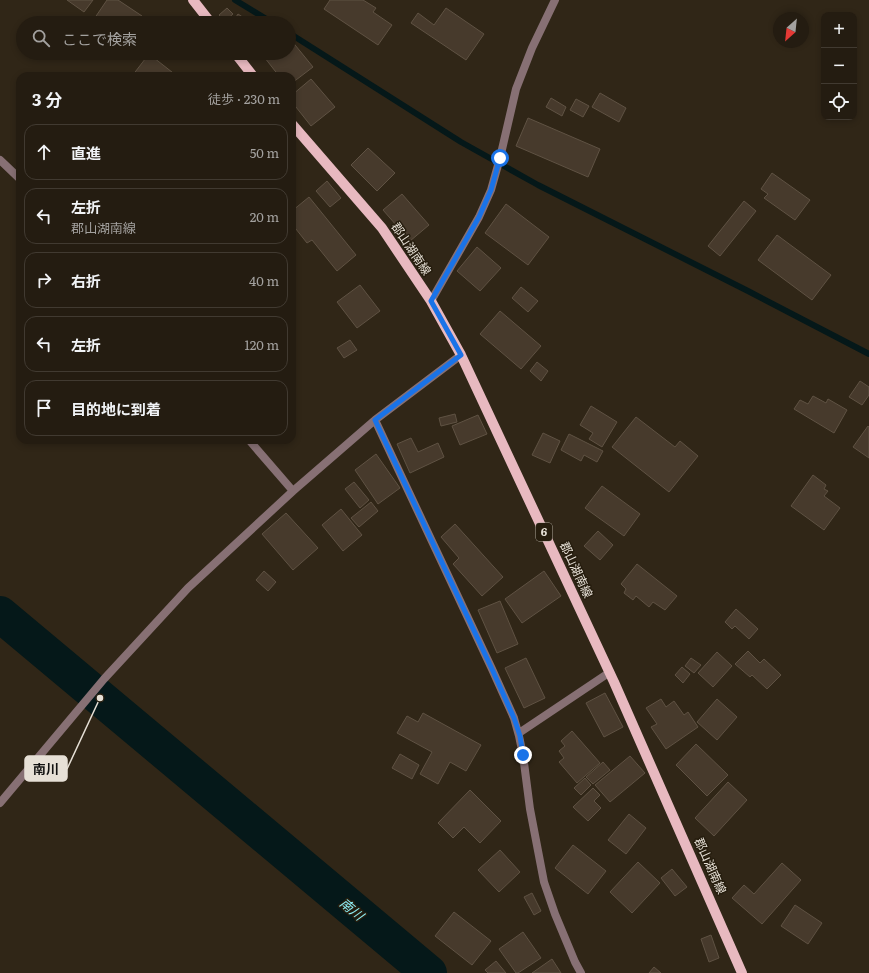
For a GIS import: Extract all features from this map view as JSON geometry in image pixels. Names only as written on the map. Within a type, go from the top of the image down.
[{"type":"main road","points":[[193,0],[206,16]]},
{"type":"main road","points":[[240,60],[250,72]]},
{"type":"main road","name":"郡山湖南線","points":[[296,129],[382,228],[431,301],[461,355],[610,672],[742,973]]},
{"type":"street","points":[[431,301],[479,217],[491,190],[516,90],[532,48],[555,0]]},
{"type":"street","points":[[0,160],[16,175]]},
{"type":"street","points":[[0,803],[82,704],[188,588],[293,491],[375,420],[461,355]]},
{"type":"street","points":[[375,420],[514,718],[519,733],[530,809],[544,882],[572,956],[581,973]]},
{"type":"street","points":[[252,444],[293,491]]},
{"type":"street","points":[[519,733],[610,672]]},
{"type":"building","points":[[67,0],[93,0],[84,12]]},
{"type":"building","points":[[107,0],[118,0],[142,16],[96,16]]},
{"type":"building","points":[[330,0],[363,0],[376,8],[373,12],[392,25],[378,45],[324,9]]},
{"type":"building","points":[[227,8],[233,14],[231,16],[219,15]]},
{"type":"building","points":[[446,8],[484,34],[466,60],[411,23],[418,13],[434,25]]},
{"type":"building","points":[[296,46],[313,67],[296,80],[296,72],[276,72],[266,60],[296,60]]},
{"type":"building","points":[[144,60],[157,60],[172,72],[135,72]]},
{"type":"building","points":[[311,79],[335,107],[311,126],[296,107],[296,92]]},
{"type":"building","points":[[600,93],[626,108],[619,122],[592,107]]},
{"type":"building","points":[[551,98],[566,107],[562,116],[546,107]]},
{"type":"building","points":[[576,99],[589,106],[583,117],[570,110]]},
{"type":"building","points":[[528,118],[600,149],[588,177],[516,146]]},
{"type":"building","points":[[368,148],[395,173],[377,191],[351,165]]},
{"type":"building","points":[[772,173],[810,200],[795,220],[764,198],[768,194],[761,189]]},
{"type":"building","points":[[327,181],[341,198],[330,207],[316,191]]},
{"type":"building","points":[[402,194],[429,225],[410,241],[383,210]]},
{"type":"building","points":[[309,197],[356,255],[337,271],[312,240],[307,243],[296,229],[296,208]]},
{"type":"building","points":[[744,201],[756,211],[720,256],[708,246]]},
{"type":"building","points":[[506,204],[549,237],[528,265],[485,233]]},
{"type":"building","points":[[777,235],[831,275],[812,300],[758,260]]},
{"type":"building","points":[[477,247],[501,268],[480,291],[457,271]]},
{"type":"building","points":[[360,285],[380,311],[357,328],[337,302]]},
{"type":"building","points":[[521,287],[538,301],[528,312],[512,298]]},
{"type":"building","points":[[500,311],[541,346],[521,369],[480,334]]},
{"type":"building","points":[[350,340],[357,350],[344,358],[337,348]]},
{"type":"building","points":[[537,362],[548,371],[541,381],[530,371]]},
{"type":"building","points":[[860,381],[869,387],[869,395],[862,405],[849,397]]},
{"type":"building","points":[[813,396],[826,403],[828,399],[847,410],[834,433],[794,409],[800,400],[808,404]]},
{"type":"building","points":[[591,406],[617,422],[602,447],[589,439],[593,433],[580,425]]},
{"type":"building","points":[[455,414],[457,422],[441,426],[439,418]]},
{"type":"building","points":[[478,415],[487,434],[460,445],[452,426]]},
{"type":"building","points":[[636,417],[675,447],[680,441],[698,456],[669,492],[612,447]]},
{"type":"building","points":[[868,426],[869,427],[869,458],[853,447]]},
{"type":"building","points":[[543,433],[560,441],[550,463],[532,455]]},
{"type":"building","points":[[569,434],[603,451],[597,462],[584,455],[581,461],[561,450]]},
{"type":"building","points":[[411,438],[418,452],[438,443],[444,457],[410,473],[397,444]]},
{"type":"building","points":[[376,454],[400,488],[378,504],[355,470]]},
{"type":"building","points":[[813,475],[826,485],[824,489],[828,491],[824,496],[840,508],[824,530],[791,506]]},
{"type":"building","points":[[354,482],[369,500],[360,508],[345,489]]},
{"type":"building","points":[[602,486],[640,514],[624,536],[585,508]]},
{"type":"building","points":[[371,502],[378,511],[359,527],[351,518]]},
{"type":"building","points":[[341,509],[362,535],[343,551],[322,525]]},
{"type":"building","points":[[286,513],[318,548],[293,570],[262,534]]},
{"type":"building","points":[[455,524],[503,577],[482,596],[453,564],[459,558],[441,537]]},
{"type":"building","points":[[598,531],[613,545],[600,560],[584,546]]},
{"type":"building","points":[[637,564],[677,596],[665,610],[653,602],[649,607],[636,596],[633,600],[624,593],[626,589],[621,584]]},
{"type":"building","points":[[264,571],[276,582],[268,591],[256,580]]},
{"type":"building","points":[[544,571],[561,596],[522,623],[505,599]]},
{"type":"building","points":[[500,601],[518,644],[497,653],[478,610]]},
{"type":"building","points":[[736,609],[758,629],[749,639],[735,626],[732,629],[725,622]]},
{"type":"building","points":[[748,651],[760,663],[764,659],[781,675],[767,689],[752,675],[750,677],[735,664]]},
{"type":"building","points":[[717,652],[732,666],[713,687],[698,673]]},
{"type":"building","points":[[526,658],[545,698],[524,708],[505,668]]},
{"type":"building","points":[[691,658],[701,665],[694,673],[685,666]]},
{"type":"building","points":[[682,667],[690,674],[683,683],[675,675]]},
{"type":"building","points":[[605,693],[623,727],[604,737],[586,703]]},
{"type":"building","points":[[661,699],[666,707],[674,701],[684,715],[688,712],[698,727],[666,749],[651,727],[657,724],[646,708]]},
{"type":"building","points":[[717,699],[737,717],[717,740],[697,722]]},
{"type":"building","points":[[423,713],[481,745],[466,771],[450,762],[438,784],[420,774],[432,752],[397,733],[407,716],[418,722]]},
{"type":"building","points":[[572,731],[600,763],[577,783],[559,762],[564,758],[559,751],[565,746],[561,741]]},
{"type":"building","points":[[696,744],[728,775],[707,796],[676,765]]},
{"type":"building","points":[[400,754],[419,765],[412,779],[392,768]]},
{"type":"building","points":[[630,756],[645,773],[610,802],[595,785]]},
{"type":"building","points":[[603,762],[610,770],[593,784],[586,777]]},
{"type":"building","points":[[585,778],[591,785],[581,795],[574,788]]},
{"type":"building","points":[[728,782],[747,800],[714,836],[695,818]]},
{"type":"building","points":[[593,788],[600,795],[594,801],[601,808],[588,821],[573,807]]},
{"type":"building","points":[[470,790],[501,821],[480,843],[464,827],[453,838],[438,823]]},
{"type":"building","points":[[629,814],[646,828],[626,854],[608,840]]},
{"type":"building","points":[[573,845],[606,871],[588,894],[555,868]]},
{"type":"building","points":[[500,850],[520,872],[499,892],[478,870]]},
{"type":"building","points":[[638,862],[660,883],[632,913],[610,892]]},
{"type":"building","points":[[782,863],[801,880],[762,924],[732,898],[744,885],[754,894]]},
{"type":"building","points":[[672,869],[687,887],[675,896],[661,878]]},
{"type":"building","points":[[532,893],[541,911],[534,915],[524,897]]},
{"type":"building","points":[[795,905],[822,923],[808,944],[781,926]]},
{"type":"building","points":[[454,912],[491,941],[472,965],[435,936]]},
{"type":"building","points":[[523,932],[541,958],[516,973],[499,949]]},
{"type":"building","points":[[711,935],[719,958],[709,962],[701,939]]},
{"type":"building","points":[[552,959],[561,973],[532,973]]},
{"type":"building","points":[[496,961],[506,973],[488,973],[485,970]]},
{"type":"building","points":[[654,967],[661,973],[649,973]]},
{"type":"waterway","points":[[235,0],[261,16]]},
{"type":"waterway","points":[[296,37],[461,142],[538,185],[869,354]]},
{"type":"waterway","name":"南川","points":[[0,614],[429,973]]},
{"type":"place","name":"南川","points":[[100,698]]},
{"type":"route","points":[[500,158],[491,190],[479,217],[431,301],[461,355],[375,420],[514,718],[520,736],[523,755]]}]
